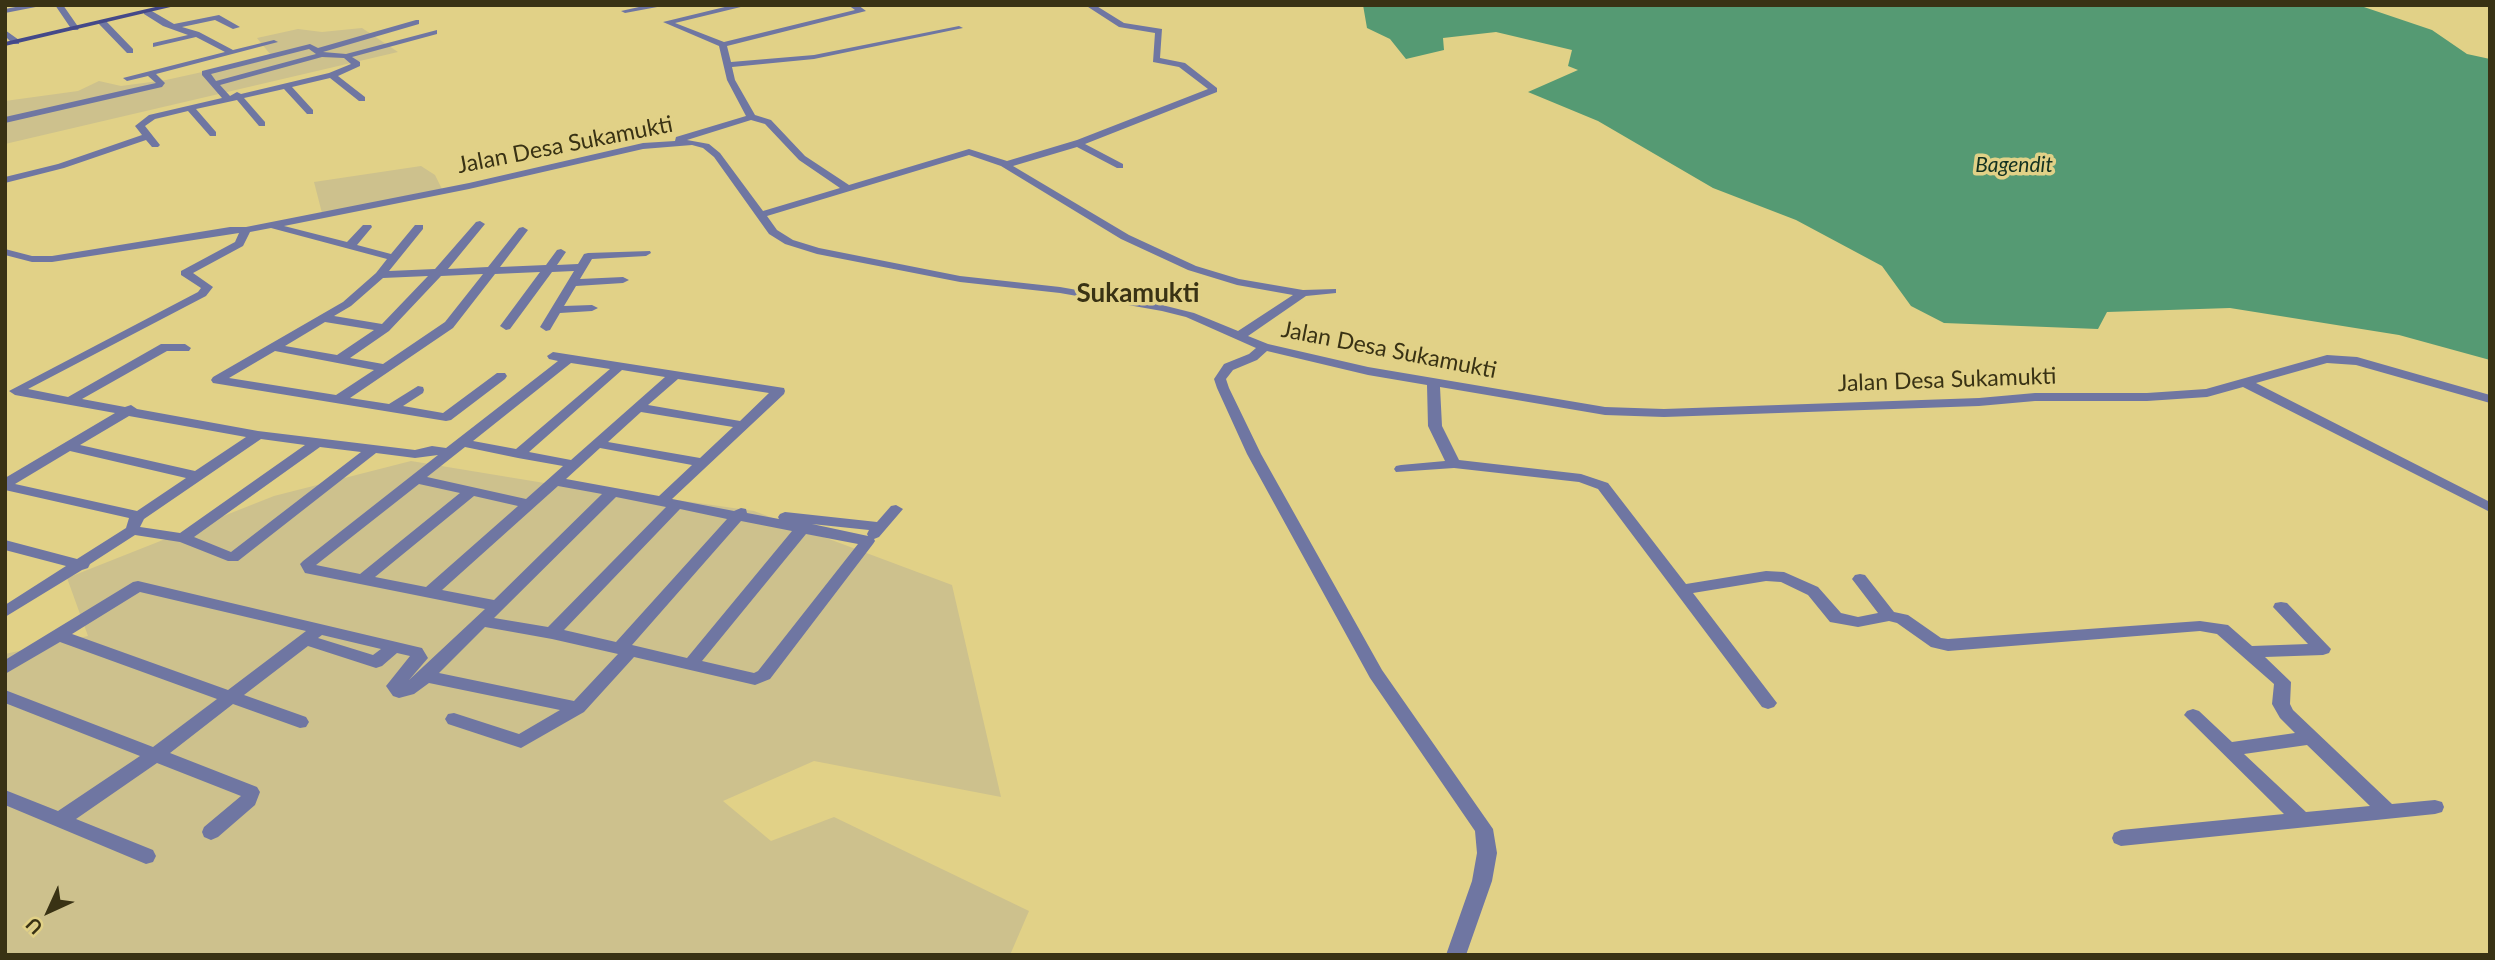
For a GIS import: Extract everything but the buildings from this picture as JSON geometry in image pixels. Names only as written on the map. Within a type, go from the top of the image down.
[{"type":"main road","points":[[5,44],[174,5]]},
{"type":"street","points":[[5,12],[42,5]]},
{"type":"street","points":[[59,5],[75,28]]},
{"type":"street","points":[[625,10],[664,5]]},
{"type":"street","points":[[745,5],[667,22],[723,45],[862,11],[852,5]]},
{"type":"street","points":[[1005,164],[1077,144],[1214,90],[1182,65],[1156,60],[1159,31],[1122,25],[1088,5]]},
{"type":"street","points":[[148,12],[232,53]]},
{"type":"street","points":[[175,26],[216,17],[236,27]]},
{"type":"street","points":[[102,22],[130,51]]},
{"type":"street","points":[[214,83],[416,22]]},
{"type":"street","points":[[729,65],[817,57],[959,28]]},
{"type":"street","points":[[5,32],[16,42]]},
{"type":"street","points":[[226,97],[205,73],[310,46],[319,53],[346,56],[435,32]]},
{"type":"street","points":[[156,45],[196,34]]},
{"type":"street","points":[[127,78],[274,42]]},
{"type":"street","points":[[723,45],[731,80],[751,117]]},
{"type":"street","points":[[155,145],[141,126],[144,122],[226,97],[332,75],[356,64],[346,56]]},
{"type":"street","points":[[5,120],[159,85],[150,72]]},
{"type":"street","points":[[332,75],[362,99]]},
{"type":"street","points":[[285,85],[310,112]]},
{"type":"street","points":[[237,95],[262,124]]},
{"type":"street","points":[[188,107],[213,134]]},
{"type":"street","points":[[671,142],[751,117],[768,122],[799,155],[849,189]]},
{"type":"street","points":[[5,180],[61,166],[146,136]]},
{"type":"street","name":"Jalan Desa Sukamukti","points":[[5,252],[32,259],[52,259],[230,230],[246,230],[671,142],[706,146],[717,155],[773,232],[789,242],[817,251],[960,279],[1059,290],[1162,308],[1191,314],[1264,347],[1368,371],[1605,411],[1664,413],[1979,402],[2035,397],[2207,394],[2327,359],[2357,361],[2410,374],[2490,400]]},
{"type":"street","points":[[1077,144],[1120,166]]},
{"type":"street","points":[[759,215],[969,152],[1005,164],[1105,225],[1192,268],[1237,282],[1303,293],[1332,291]]},
{"type":"street","points":[[340,359],[385,328],[439,272],[480,224]]},
{"type":"street","points":[[266,225],[394,258]]},
{"type":"street","points":[[350,246],[367,227]]},
{"type":"street","points":[[419,227],[380,275],[347,304],[217,380],[446,417],[501,376]]},
{"type":"street","points":[[10,390],[202,294],[207,287],[186,273],[239,244],[246,230]]},
{"type":"street","points":[[338,400],[449,325],[523,230]]},
{"type":"street","points":[[506,326],[561,252]]},
{"type":"street","points":[[546,327],[588,256],[646,253]]},
{"type":"street","points":[[380,275],[582,267]]},
{"type":"street","points":[[572,284],[623,280]]},
{"type":"street","points":[[1241,335],[1303,293]]},
{"type":"street","points":[[556,310],[592,308]]},
{"type":"street","points":[[322,318],[385,328]]},
{"type":"street","points":[[71,400],[165,347],[185,348]]},
{"type":"street","points":[[273,347],[385,368]]},
{"type":"street","points":[[1264,347],[1253,357],[1228,367],[1220,379],[1223,388],[1254,454],[1376,674],[1484,829],[1487,853],[1482,881],[1456,955]]},
{"type":"street","points":[[552,633],[704,463],[779,391],[553,356]]},
{"type":"street","points":[[496,606],[310,569],[308,564],[568,359]]},
{"type":"street","points":[[518,454],[619,367]]},
{"type":"street","points":[[430,592],[676,374]]},
{"type":"street","points":[[1433,382],[1434,426],[1454,464]]},
{"type":"street","points":[[2246,383],[2490,508]]},
{"type":"street","points":[[10,390],[258,435],[372,450],[415,454],[432,450],[450,453]]},
{"type":"street","points":[[392,408],[418,390]]},
{"type":"street","points":[[640,408],[743,425]]},
{"type":"street","points":[[5,485],[131,410]]},
{"type":"street","points":[[6,611],[83,565],[197,476],[258,435]]},
{"type":"street","points":[[183,538],[316,443]]},
{"type":"street","points":[[463,443],[573,464]]},
{"type":"street","points":[[598,444],[704,463]]},
{"type":"street","points":[[69,447],[197,476]]},
{"type":"street","points":[[5,485],[183,538],[233,558],[372,450]]},
{"type":"street","points":[[415,454],[418,460],[436,463]]},
{"type":"street","points":[[1401,469],[1454,464],[1581,478],[1602,486],[1768,703]]},
{"type":"street","points":[[417,479],[528,504]]},
{"type":"street","points":[[555,481],[611,494],[806,524],[880,527]]},
{"type":"street","points":[[363,579],[471,491]]},
{"type":"street","points":[[5,668],[138,586],[312,635],[376,662],[394,647],[421,655],[394,686],[396,690],[408,690],[426,676],[611,494]]},
{"type":"street","points":[[480,621],[552,633],[755,679],[760,677],[896,509]]},
{"type":"street","points":[[454,719],[521,741],[578,708],[739,514]]},
{"type":"street","points":[[806,524],[868,541]]},
{"type":"street","points":[[691,664],[806,524]]},
{"type":"street","points":[[5,545],[83,565]]},
{"type":"street","points":[[1681,590],[1766,576],[1784,577],[1813,591],[1836,618],[1858,622],[1889,616],[1902,619],[1937,643],[1948,645],[2200,626],[2222,629],[2283,682],[2281,704],[2286,714],[2387,811]]},
{"type":"street","points":[[1860,579],[1889,616]]},
{"type":"street","points":[[2250,652],[2323,649],[2281,607]]},
{"type":"street","points":[[58,635],[300,722]]},
{"type":"street","points":[[60,820],[156,754],[312,635]]},
{"type":"street","points":[[426,676],[578,708]]},
{"type":"street","points":[[5,696],[251,792],[249,800],[211,832]]},
{"type":"street","points":[[2193,715],[2302,820]]},
{"type":"street","points":[[2229,749],[2309,738]]},
{"type":"street","points":[[5,797],[146,856]]},
{"type":"street","points":[[2121,838],[2435,807]]},
{"type":"shaded area","points":[[362,28],[398,52],[5,144],[5,101],[78,91],[99,81],[121,86],[166,80],[225,67],[270,54],[257,38],[298,29],[322,32]]},
{"type":"shaded area","points":[[421,166],[435,175],[442,189],[322,213],[314,182]]},
{"type":"shaded area","points":[[411,461],[611,494],[649,496],[754,511],[952,585],[1001,797],[814,761],[723,801],[771,841],[834,817],[1029,911],[1010,955],[5,955],[5,654],[88,636],[67,578],[274,496]]},
{"type":"water","name":"Bagendit","points":[[1363,5],[2358,5],[2432,30],[2467,54],[2490,59],[2490,360],[2399,335],[2230,308],[2107,312],[2098,329],[1944,323],[1911,306],[1882,266],[1796,220],[1713,188],[1598,121],[1528,92],[1578,70],[1568,66],[1572,50],[1496,32],[1443,38],[1444,50],[1406,59],[1390,39],[1367,28]]},
{"type":"district","name":"Sukamukti","points":[[1138,294]]}]
